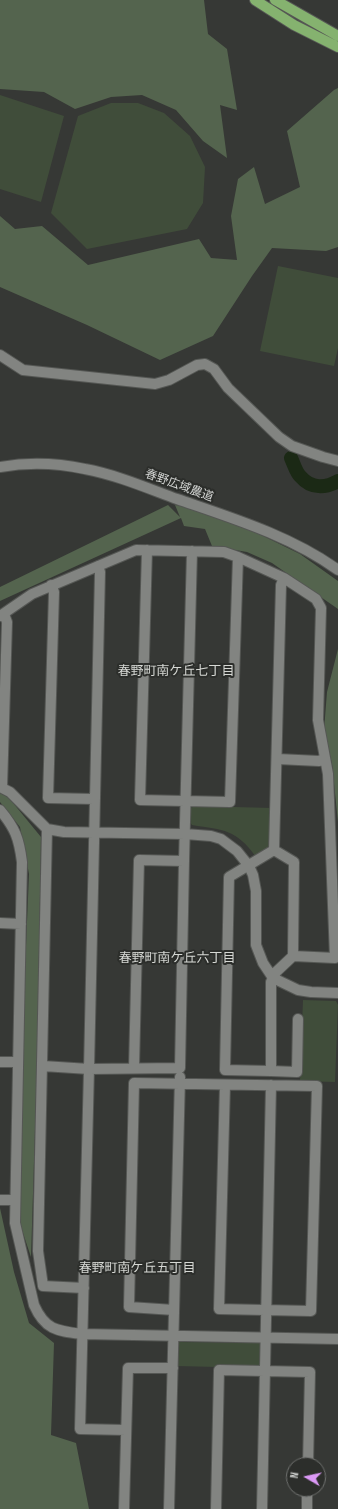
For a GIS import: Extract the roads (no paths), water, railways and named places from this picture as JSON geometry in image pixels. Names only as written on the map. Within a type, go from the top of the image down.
[{"type":"main road","points":[[254,0],[288,22],[338,48]]},
{"type":"main road","points":[[275,0],[338,36]]},
{"type":"street","points":[[0,355],[23,370],[155,384],[170,380],[197,365],[205,364],[214,369],[228,388],[279,437],[292,446],[338,461]]},
{"type":"street","name":"春野広域農道","points":[[0,467],[36,464],[57,465],[107,474],[207,509],[279,537],[298,545],[338,570]]},
{"type":"street","points":[[271,1071],[271,982],[273,978],[276,972],[293,956],[335,958],[328,774],[324,759],[318,720],[321,608],[316,599],[284,578],[224,552],[136,550],[32,594],[2,615],[7,622],[1,787],[10,792],[47,829],[64,832],[185,834],[211,836],[220,839],[238,851],[249,866],[253,875],[256,891],[256,945],[263,963],[273,978],[298,990],[311,992],[338,992]]},
{"type":"street","points":[[147,550],[140,800],[230,802],[238,557]]},
{"type":"street","points":[[169,1509],[192,551]]},
{"type":"street","points":[[98,566],[100,572],[80,1429],[126,1430]]},
{"type":"street","points":[[274,850],[278,759],[282,585],[284,578]]},
{"type":"street","points":[[51,585],[54,592],[48,798],[94,799]]},
{"type":"street","points":[[278,759],[319,761],[324,759]]},
{"type":"street","points":[[0,810],[12,824],[20,844],[22,862],[15,1223],[34,1305],[40,1317],[52,1328],[63,1332],[82,1334],[338,1339]]},
{"type":"street","points":[[47,829],[38,1251],[43,1286],[84,1288]]},
{"type":"street","points":[[274,850],[294,862],[293,956]]},
{"type":"street","points":[[274,850],[229,878],[225,1070],[297,1072],[298,1018]]},
{"type":"street","points":[[134,1068],[140,860],[184,861]]},
{"type":"street","points":[[0,923],[21,924]]},
{"type":"street","points":[[0,1062],[17,1062]]},
{"type":"street","points":[[43,1066],[89,1068],[180,1068]]},
{"type":"street","points":[[174,1310],[129,1307],[134,1083],[317,1086],[311,1311],[219,1309],[225,1085]]},
{"type":"street","points":[[262,1509],[264,1337],[266,1310],[271,1085]]},
{"type":"street","points":[[0,1200],[15,1200]]},
{"type":"street","points":[[124,1509],[128,1368],[172,1368]]},
{"type":"street","points":[[216,1509],[219,1370],[310,1372],[308,1457]]},
{"type":"street","points":[[307,1497],[307,1509]]},
{"type":"waterway","points":[[291,458],[299,475],[309,484],[324,486],[338,481]]},
{"type":"district","name":"春野町南ケ丘七丁目","points":[[176,672]]},
{"type":"district","name":"春野町南ケ丘六丁目","points":[[177,959]]},
{"type":"district","name":"春野町南ケ丘五丁目","points":[[137,1269]]}]
